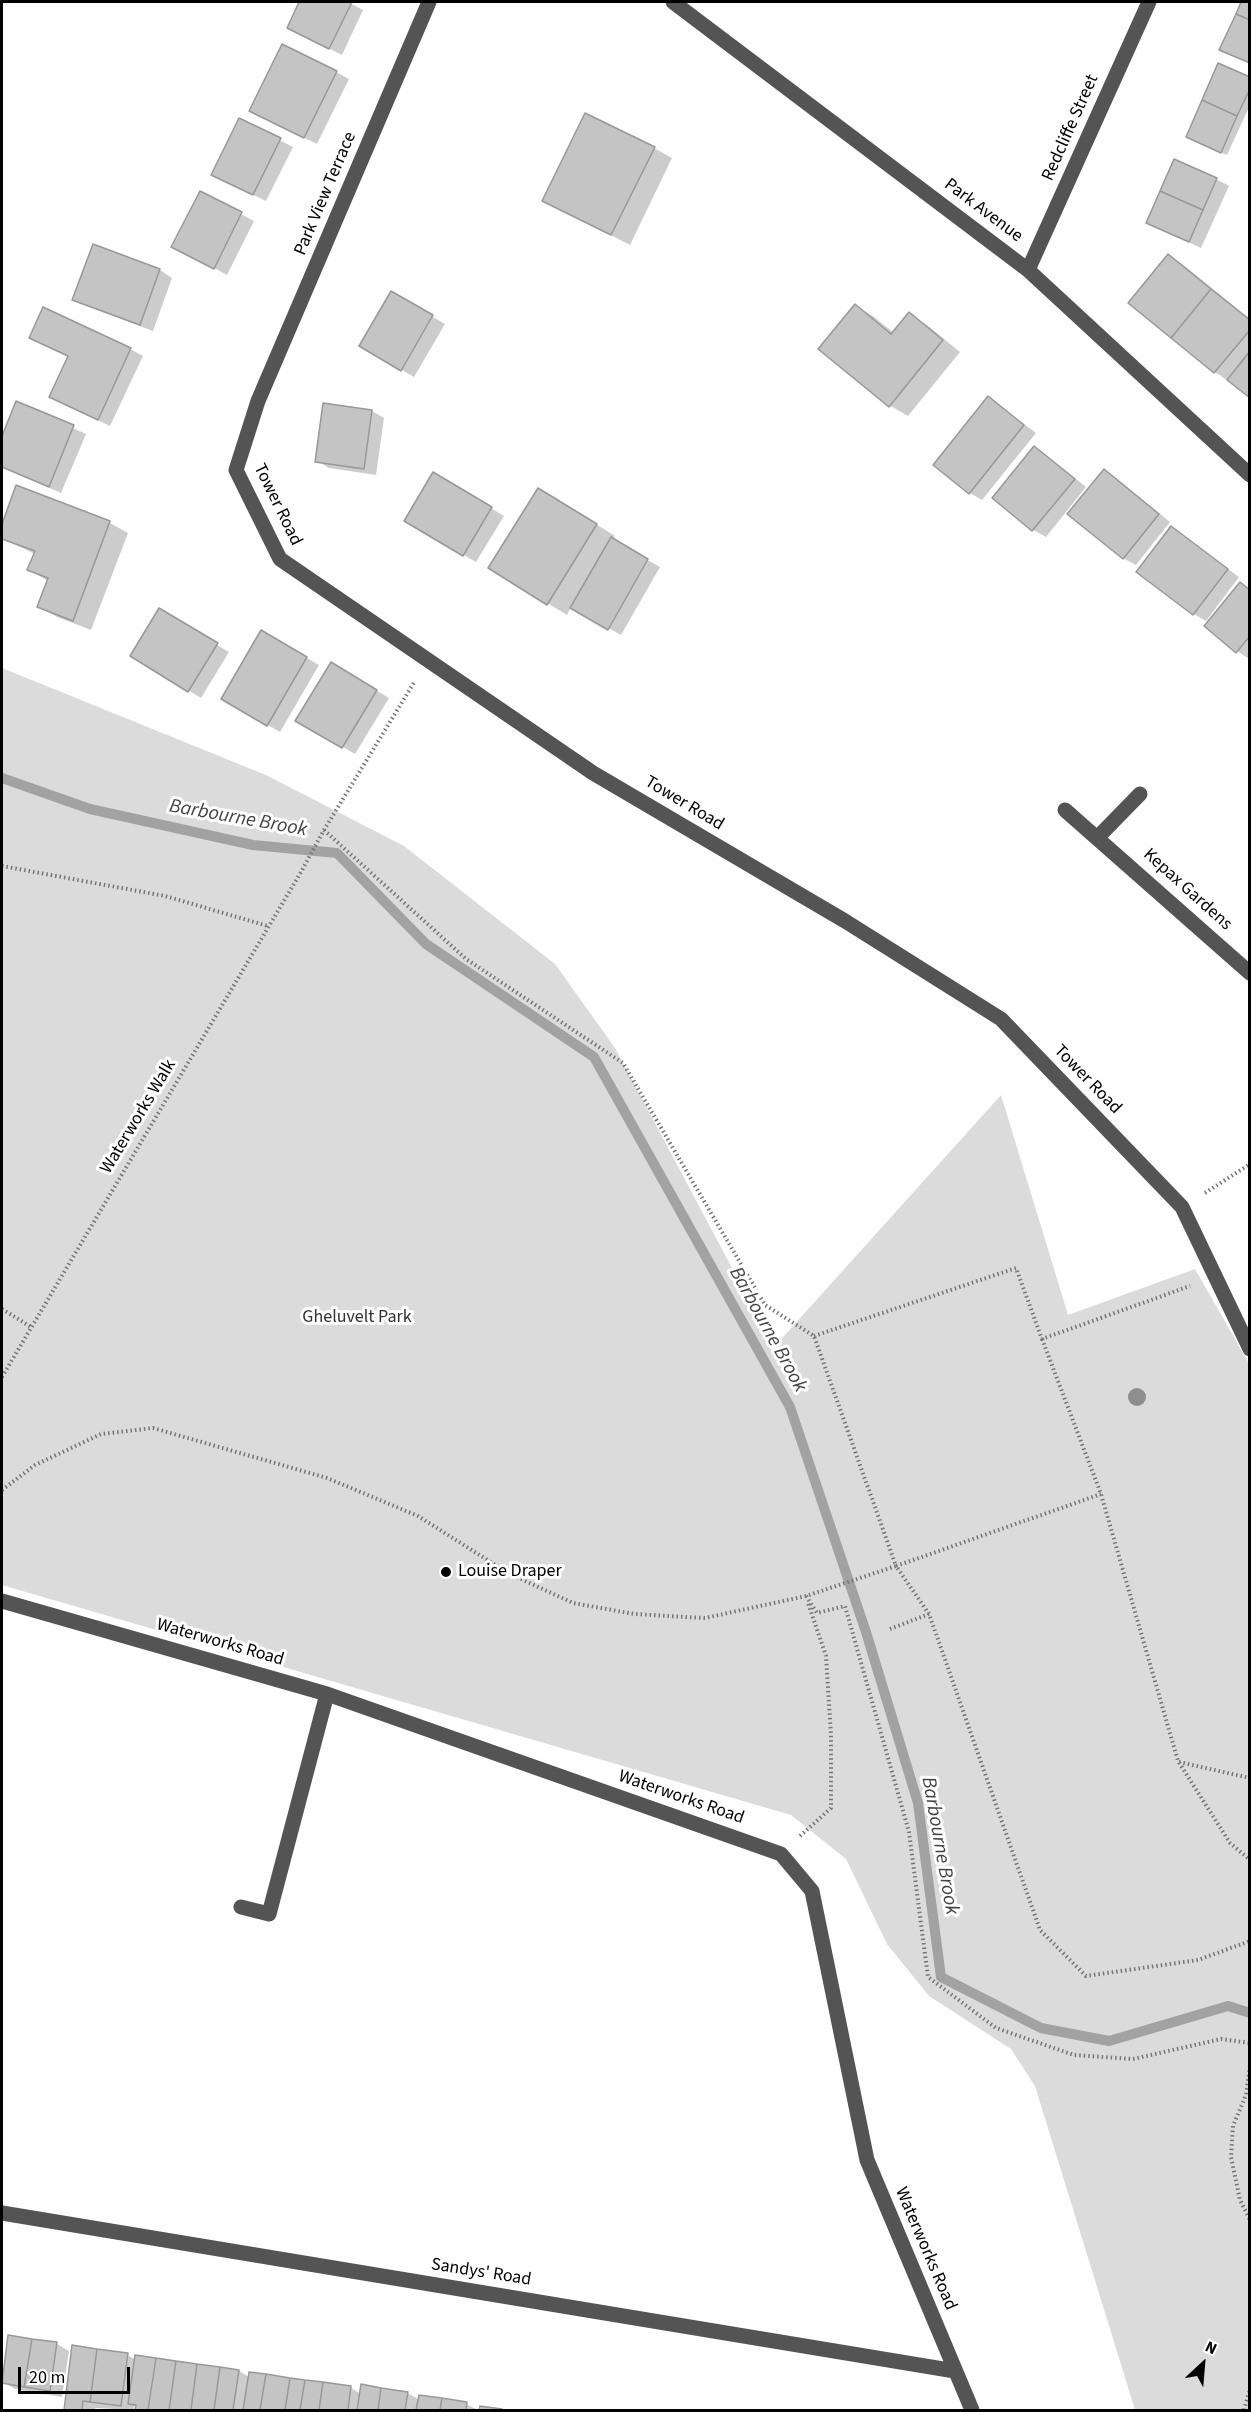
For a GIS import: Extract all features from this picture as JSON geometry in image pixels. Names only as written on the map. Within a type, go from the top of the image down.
[{"type":"street","name":"Park View Terrace","points":[[258,401],[429,2]]},
{"type":"street","name":"Park Avenue","points":[[673,2],[1028,270],[1250,475]]},
{"type":"street","name":"Redcliffe Street","points":[[1028,270],[1149,2]]},
{"type":"street","name":"Tower Road","points":[[258,401],[236,470],[280,559],[429,658],[593,772],[845,921],[1001,1019],[1182,1207],[1250,1349]]},
{"type":"street","points":[[1098,837],[1140,794]]},
{"type":"street","name":"Kepax Gardens","points":[[1065,810],[1250,973]]},
{"type":"street","name":"Waterworks Road","points":[[2,1601],[327,1694],[781,1854],[812,1891],[867,2160],[972,2410]]},
{"type":"street","points":[[241,1907],[268,1914],[327,1694]]},
{"type":"street","name":"Sandys' Road","points":[[2,2213],[955,2371]]},
{"type":"path","name":"Waterworks Walk","points":[[2,1377],[324,830],[429,658]]},
{"type":"path","points":[[324,830],[466,959],[623,1063],[765,1305],[814,1336],[896,1566],[929,1614],[1040,1930],[1086,1976],[1198,1960],[1250,1941]]},
{"type":"path","points":[[2,867],[165,896],[268,926]]},
{"type":"path","points":[[1182,1207],[1250,1164]]},
{"type":"path","points":[[814,1336],[1016,1268],[1101,1494],[1178,1761],[1230,1843],[1250,1860]]},
{"type":"path","points":[[1042,1339],[1216,1277]]},
{"type":"path","points":[[2,1309],[31,1327]]},
{"type":"path","points":[[2,1490],[35,1465],[101,1434],[153,1428],[327,1478],[418,1516],[508,1573],[573,1603],[634,1614],[705,1618],[806,1596],[1101,1494]]},
{"type":"path","points":[[781,1854],[831,1808],[831,1735],[826,1656],[806,1596]]},
{"type":"path","points":[[806,1596],[818,1613],[845,1606],[909,1832],[928,1977],[996,2028],[1074,2055],[1133,2059],[1221,2039],[1250,2043]]},
{"type":"path","points":[[890,1629],[929,1614]]},
{"type":"path","points":[[1178,1761],[1250,1778]]},
{"type":"path","points":[[1250,2066],[1246,2096],[1233,2126],[1231,2157],[1240,2200],[1250,2220]]},
{"type":"path","points":[[1244,2410],[1250,2389]]},
{"type":"green space","name":"Gheluvelt Park","points":[[2,668],[266,775],[404,846],[555,964],[615,1048],[774,1347],[1001,1095],[1068,1315],[1195,1269],[1250,1365],[1249,2410],[1135,2410],[1035,2086],[1011,2049],[929,1996],[887,1944],[846,1859],[791,1815],[2,1585]]},
{"type":"building","points":[[299,2],[352,2],[329,49],[287,28]]},
{"type":"building","points":[[1241,2],[1250,2],[1250,20],[1236,14]]},
{"type":"building","points":[[1236,14],[1250,20],[1250,63],[1219,50]]},
{"type":"building","points":[[282,44],[337,71],[304,138],[249,111]]},
{"type":"building","points":[[1218,63],[1250,77],[1250,89],[1237,116],[1202,100]]},
{"type":"building","points":[[1202,100],[1237,116],[1221,153],[1186,137]]},
{"type":"building","points":[[585,113],[655,147],[611,235],[542,201]]},
{"type":"building","points":[[239,118],[281,138],[253,195],[211,175]]},
{"type":"building","points":[[1174,159],[1217,178],[1203,210],[1160,191]]},
{"type":"building","points":[[200,191],[242,212],[214,269],[171,247]]},
{"type":"building","points":[[1160,191],[1203,210],[1189,242],[1146,223]]},
{"type":"building","points":[[93,244],[160,269],[140,325],[72,300]]},
{"type":"building","points":[[1168,254],[1211,289],[1171,338],[1128,303]]},
{"type":"building","points":[[1211,289],[1250,320],[1250,330],[1214,373],[1171,338]]},
{"type":"building","points":[[391,291],[433,315],[401,371],[359,346]]},
{"type":"building","points":[[855,304],[891,334],[909,312],[943,340],[889,407],[818,349]]},
{"type":"building","points":[[43,307],[131,348],[98,420],[49,397],[68,356],[29,338]]},
{"type":"building","points":[[1250,351],[1250,398],[1227,380]]},
{"type":"building","points":[[988,396],[1024,425],[969,494],[933,465]]},
{"type":"building","points":[[16,401],[74,425],[49,487],[2,467],[2,436]]},
{"type":"building","points":[[323,403],[372,410],[364,469],[315,462]]},
{"type":"building","points":[[1034,446],[1075,479],[1032,531],[992,498]]},
{"type":"building","points":[[1104,469],[1159,514],[1123,559],[1067,514]]},
{"type":"building","points":[[433,472],[492,507],[463,556],[404,521]]},
{"type":"building","points":[[16,485],[110,521],[73,621],[37,607],[48,578],[27,570],[35,551],[2,539],[2,524]]},
{"type":"building","points":[[538,488],[597,524],[547,605],[488,568]]},
{"type":"building","points":[[1171,526],[1228,569],[1193,615],[1136,572]]},
{"type":"building","points":[[611,537],[648,559],[608,630],[570,608]]},
{"type":"building","points":[[1240,582],[1250,590],[1250,636],[1236,653],[1204,626]]},
{"type":"building","points":[[159,608],[218,643],[188,692],[130,656]]},
{"type":"building","points":[[261,630],[307,657],[267,726],[221,699]]},
{"type":"building","points":[[331,662],[377,690],[342,748],[295,721]]},
{"type":"building","points":[[8,2335],[32,2339],[24,2387],[2,2383]]},
{"type":"building","points":[[32,2339],[57,2342],[50,2391],[24,2387]]},
{"type":"building","points":[[72,2345],[97,2349],[90,2402],[83,2401],[82,2410],[64,2410]]},
{"type":"building","points":[[97,2349],[128,2353],[121,2406],[90,2402]]},
{"type":"building","points":[[135,2355],[156,2358],[148,2410],[135,2410],[136,2405],[128,2404]]},
{"type":"building","points":[[156,2358],[176,2361],[169,2410],[148,2410]]},
{"type":"building","points":[[176,2361],[197,2364],[191,2410],[169,2410]]},
{"type":"building","points":[[197,2364],[220,2367],[214,2410],[191,2410]]},
{"type":"building","points":[[220,2367],[239,2370],[233,2410],[214,2410]]},
{"type":"building","points":[[249,2372],[266,2374],[260,2410],[243,2410]]},
{"type":"building","points":[[266,2374],[290,2378],[285,2410],[260,2410]]},
{"type":"building","points":[[290,2378],[305,2380],[300,2410],[285,2410]]},
{"type":"building","points":[[305,2380],[323,2382],[319,2410],[300,2410]]},
{"type":"building","points":[[323,2382],[351,2386],[348,2410],[319,2410]]},
{"type":"building","points":[[361,2384],[381,2388],[378,2410],[357,2410]]},
{"type":"building","points":[[381,2388],[408,2392],[405,2410],[378,2410]]},
{"type":"building","points":[[419,2395],[442,2398],[440,2410],[416,2410]]},
{"type":"building","points":[[442,2398],[467,2402],[466,2410],[440,2410]]},
{"type":"building","points":[[480,2406],[502,2409],[502,2410],[479,2410]]},
{"type":"waterway","name":"Barbourne Brook","points":[[2,778],[90,809],[253,845],[337,853],[426,944],[594,1057],[790,1407],[866,1632],[918,1803],[941,1977],[1041,2028],[1109,2041],[1228,2006],[1250,2013]]},
{"type":"place","name":"Louise Draper","points":[[446,1572]]}]
